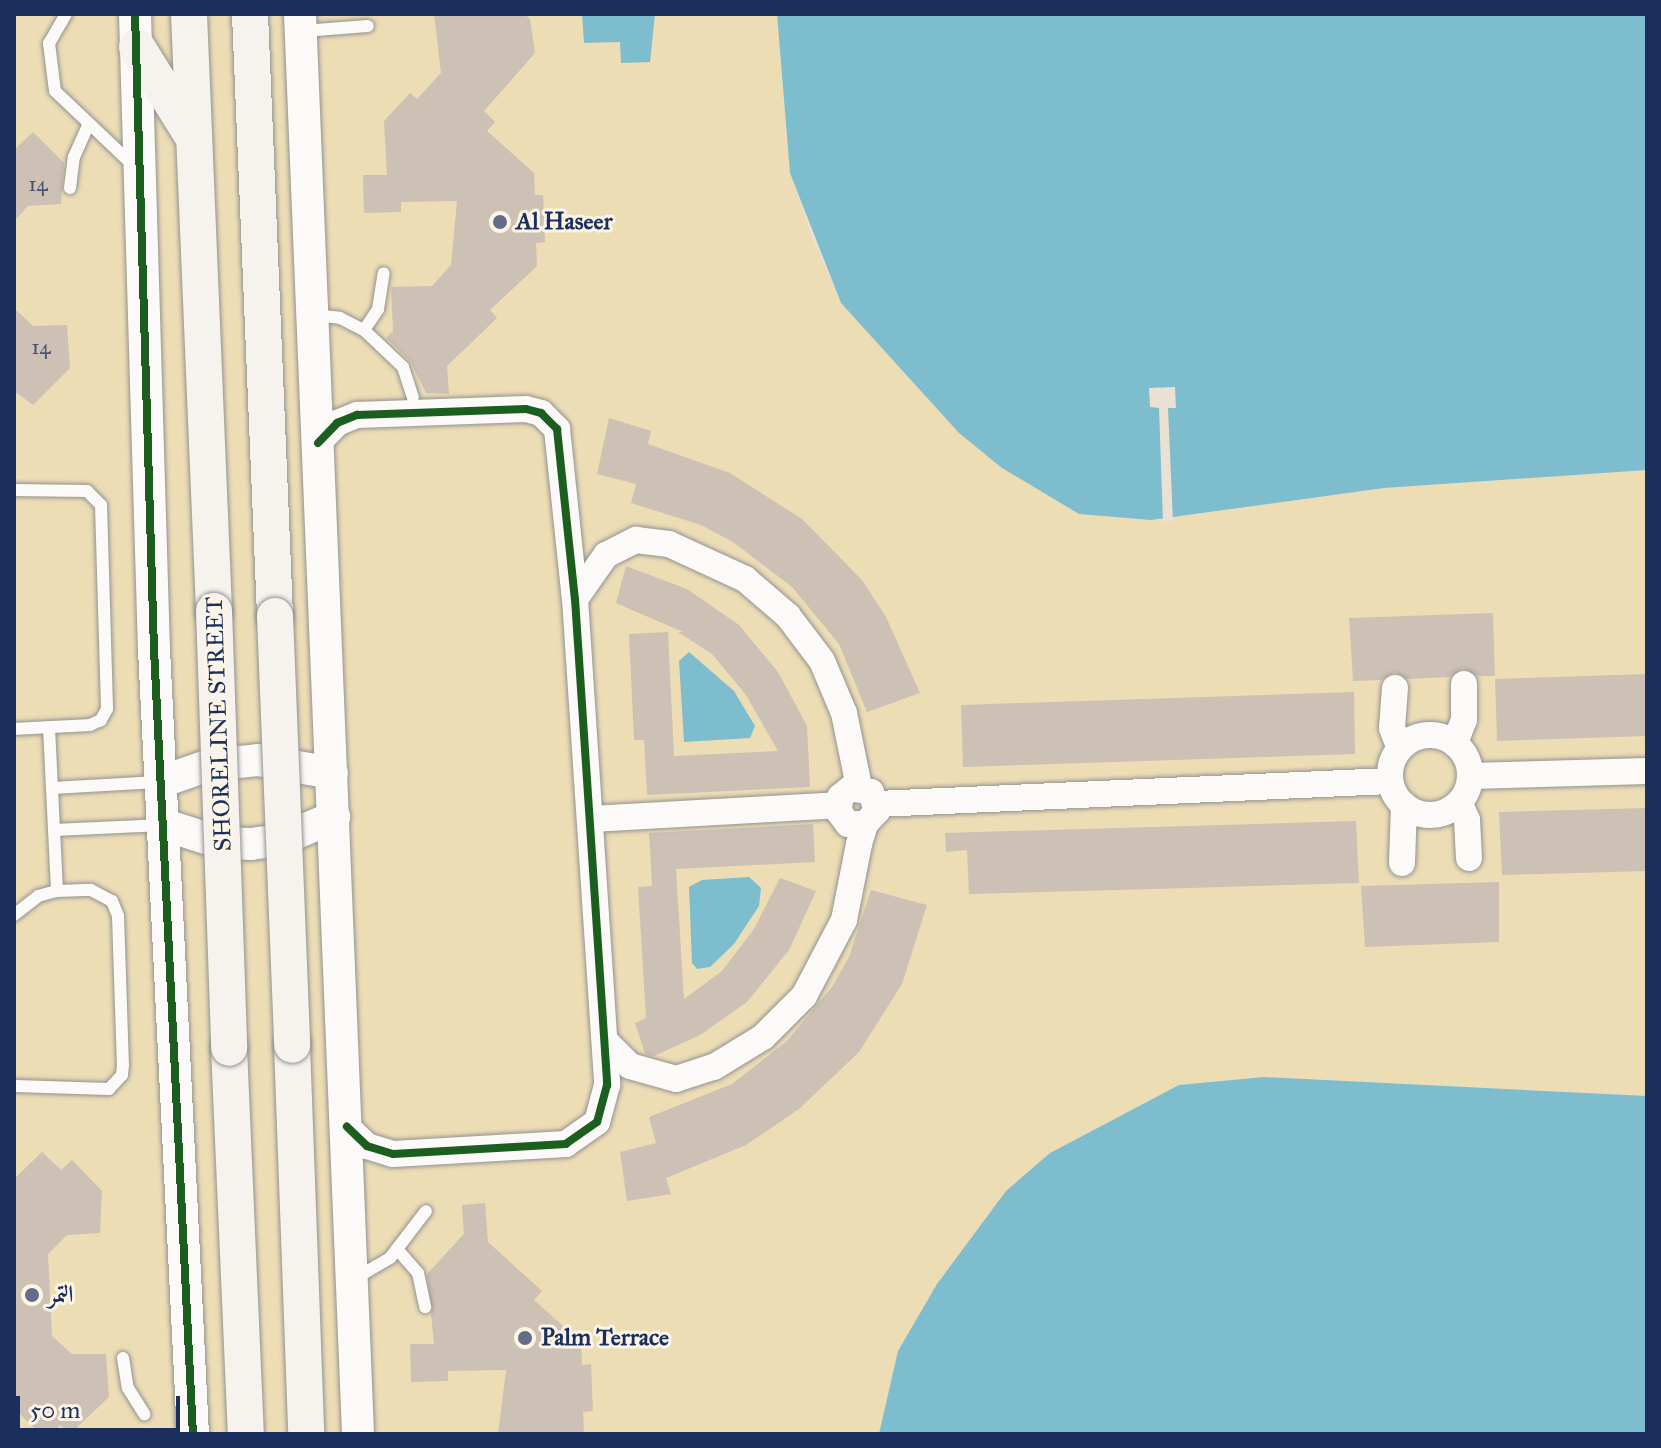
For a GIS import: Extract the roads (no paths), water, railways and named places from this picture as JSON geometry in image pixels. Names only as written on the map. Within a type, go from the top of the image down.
[{"type":"main road","name":"SHORELINE STREET","points":[[189,14],[246,1434]]},
{"type":"main road","points":[[250,14],[306,1434]]},
{"type":"main road","points":[[136,30],[195,140]]},
{"type":"street","points":[[301,22],[358,1434]]},
{"type":"street","points":[[136,30],[161,782],[193,1434]]},
{"type":"street","points":[[318,443],[337,423],[357,415],[519,409],[541,413],[553,423],[562,443],[605,1041],[603,1110],[589,1131],[566,1144],[393,1154],[367,1146],[347,1127]]},
{"type":"street","points":[[575,599],[606,555],[636,540],[669,544],[745,579],[788,616],[822,661],[844,713],[867,805],[834,947],[804,996],[763,1037],[714,1067],[676,1079],[640,1072],[605,1041]]},
{"type":"street","points":[[1455,743],[1464,720],[1464,684]]},
{"type":"street","points":[[1395,688],[1392,728],[1400,749],[1390,781],[1404,805],[1402,863]]},
{"type":"street","points":[[1400,749],[1428,734],[1455,743],[1469,763],[1471,776],[1460,804],[1433,816],[1404,805]]},
{"type":"street","points":[[161,782],[209,765],[258,760],[332,773]]},
{"type":"street","points":[[1471,776],[1647,771]]},
{"type":"street","points":[[591,819],[838,805],[845,791],[867,805],[1390,781]]},
{"type":"street","points":[[1460,804],[1467,820],[1469,858]]},
{"type":"street","points":[[165,825],[221,843],[251,844],[280,840],[334,817]]},
{"type":"lane","points":[[66,14],[49,43],[49,76],[64,105],[140,171]]},
{"type":"lane","points":[[301,22],[368,26]]},
{"type":"lane","points":[[70,188],[74,157],[88,126]]},
{"type":"lane","points":[[364,330],[378,309],[384,273]]},
{"type":"lane","points":[[313,315],[340,318],[364,330],[403,367],[413,397]]},
{"type":"lane","points":[[14,490],[87,491],[101,505],[107,709],[96,724],[14,729]]},
{"type":"lane","points":[[49,727],[57,891]]},
{"type":"lane","points":[[52,788],[161,782]]},
{"type":"lane","points":[[54,830],[165,825]]},
{"type":"lane","points":[[14,915],[38,896],[57,891],[99,892],[116,908],[122,1075],[109,1089],[99,1091],[14,1086]]},
{"type":"lane","points":[[351,1280],[381,1265],[426,1211]]},
{"type":"lane","points":[[397,1249],[418,1273],[425,1307]]},
{"type":"lane","points":[[123,1358],[128,1388],[144,1414]]},
{"type":"water","points":[[582,14],[655,14],[650,62],[621,63],[620,42],[584,43]]},
{"type":"water","points":[[777,14],[1647,14],[1647,470],[1384,488],[1151,520],[1079,514],[1002,468],[959,433],[841,303],[790,173]]},
{"type":"water","points":[[689,652],[734,691],[755,726],[750,738],[684,742],[679,661]]},
{"type":"water","points":[[749,877],[761,888],[759,906],[734,944],[710,967],[697,969],[692,963],[689,887],[702,880]]},
{"type":"water","points":[[1264,1077],[1647,1096],[1647,1434],[879,1434],[898,1351],[937,1284],[1006,1191],[1050,1153],[1179,1085]]},
{"type":"place","name":"Al Haseer","points":[[500,222]]},
{"type":"place","name":"التمر","points":[[32,1295]]},
{"type":"place","name":"Palm Terrace","points":[[525,1338]]}]
